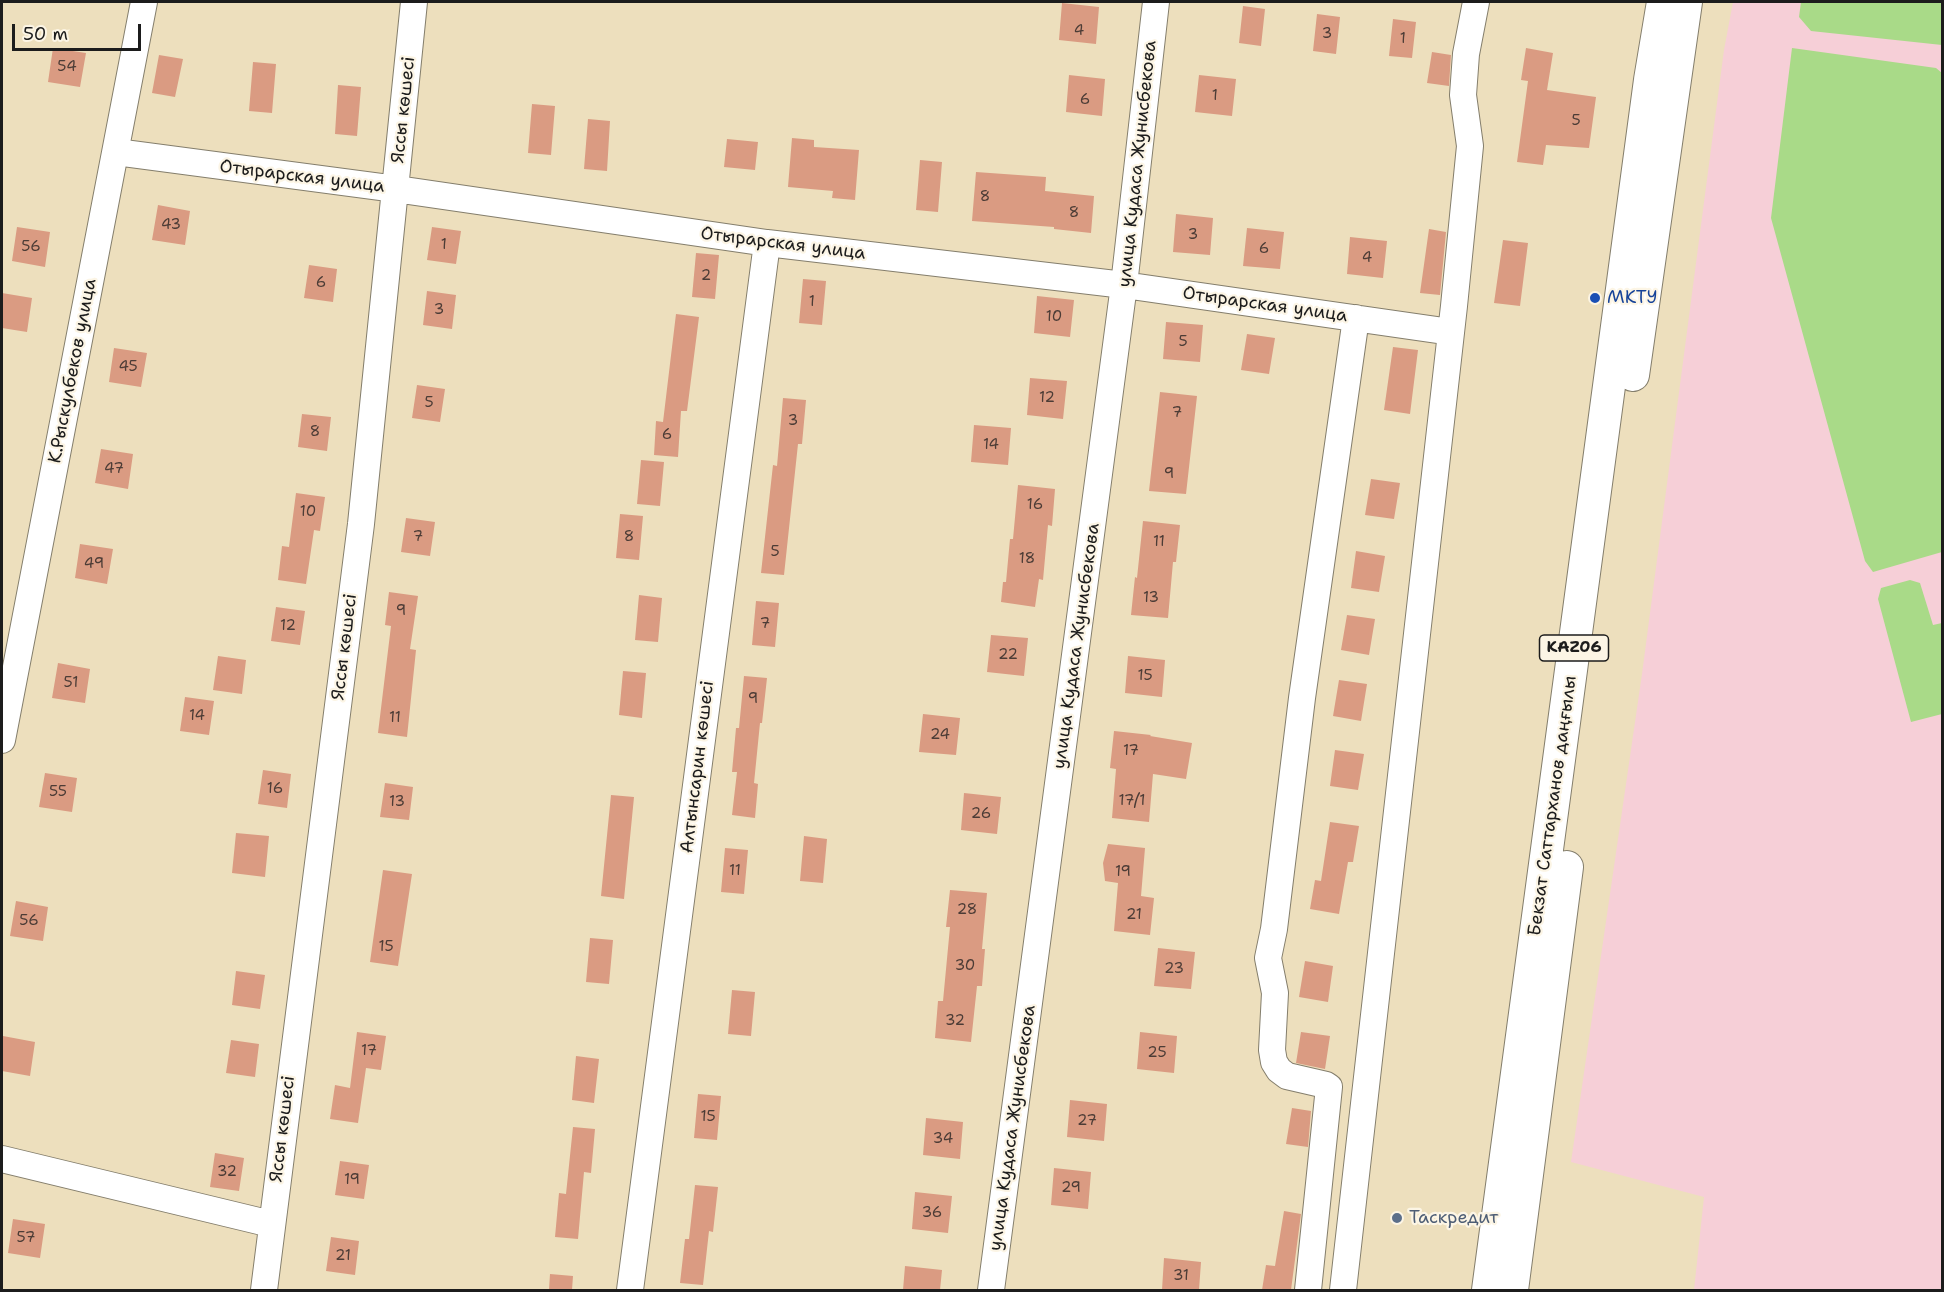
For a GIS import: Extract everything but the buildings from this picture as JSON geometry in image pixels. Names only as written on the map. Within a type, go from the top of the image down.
[{"type":"main road","name":"Бекзат Саттарханов даңғылы","points":[[1488,1290],[1650,80],[1667,4]]},
{"type":"main road","name":"Бекзат Саттарханов даңғылы","points":[[1512,1290],[1593,660],[1667,4]]},
{"type":"street","name":"К.Рыскулбеков улица","points":[[2,740],[144,2]]},
{"type":"street","name":"Яссы көшесі","points":[[264,1290],[361,524],[414,2]]},
{"type":"street","name":"улица Кудаса Жунисбекова","points":[[991,1290],[1124,285],[1156,2]]},
{"type":"street","points":[[1343,1290],[1451,332],[1470,147],[1463,95],[1466,54],[1476,2]]},
{"type":"street","name":"Отырарская улица","points":[[116,152],[396,189],[767,243],[1124,285],[1451,332]]},
{"type":"street","name":"Алтынсарин көшесі","points":[[630,1290],[767,243]]},
{"type":"street","points":[[1308,1290],[1329,1087],[1287,1076],[1274,1062],[1272,1050],[1275,993],[1268,958],[1274,930],[1302,698],[1356,318]]},
{"type":"street","points":[[2,1159],[271,1224]]},
{"type":"shaded area","points":[[1733,2],[1942,2],[1942,1290],[1694,1290],[1704,1197],[1571,1162],[1642,674],[1724,50]]},
{"type":"green space","points":[[1801,2],[1942,2],[1942,45],[1811,31],[1799,17]]},
{"type":"green space","points":[[1792,48],[1936,68],[1942,73],[1942,552],[1873,572],[1865,561],[1771,218]]},
{"type":"green space","points":[[1910,580],[1920,583],[1933,625],[1942,623],[1942,714],[1911,722],[1878,599],[1881,588]]},
{"type":"place","name":"МКТУ","points":[[1595,298]]},
{"type":"place","name":"Таскредит","points":[[1397,1218]]}]
